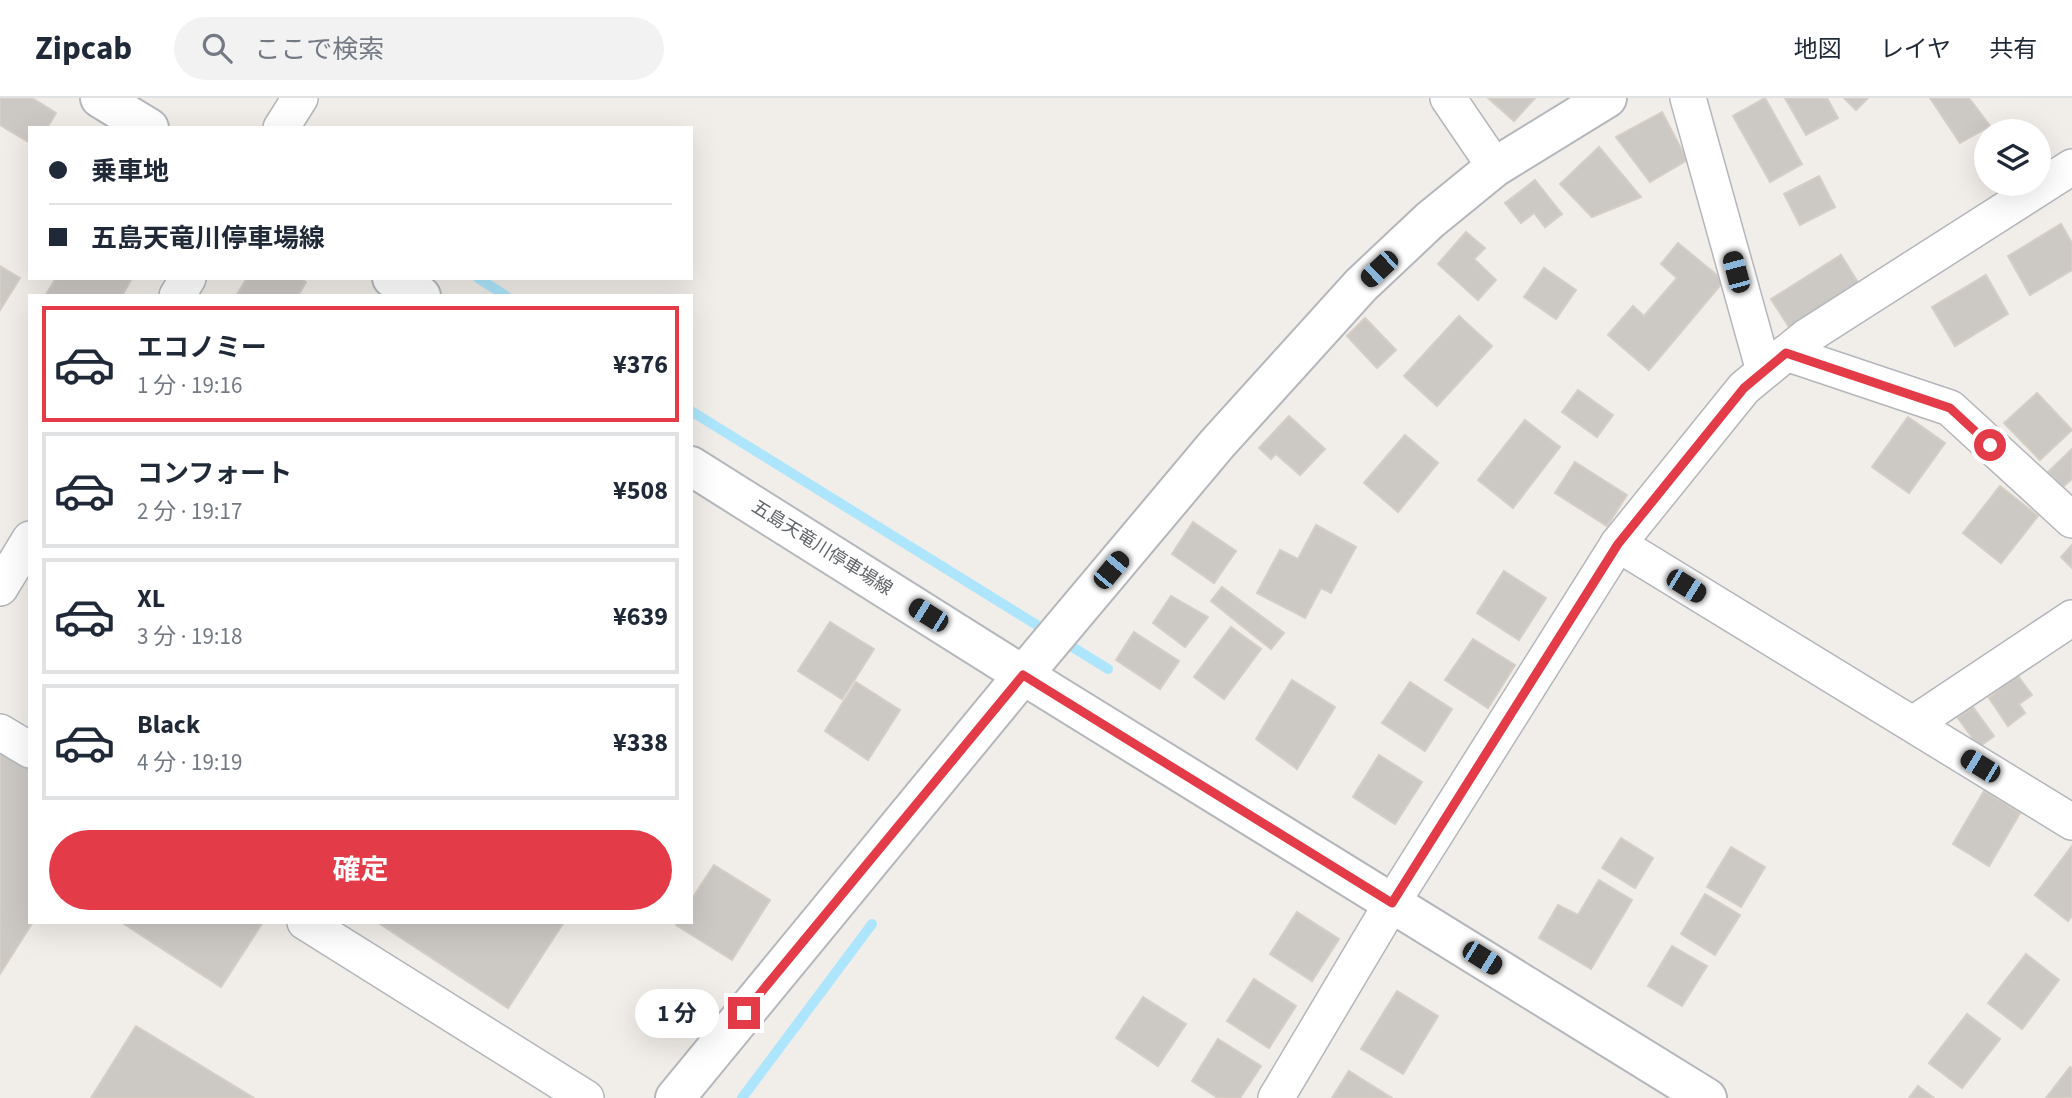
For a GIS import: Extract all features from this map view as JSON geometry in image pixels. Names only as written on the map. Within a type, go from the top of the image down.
[{"type":"street","points":[[100,98],[146,126]]},
{"type":"street","points":[[282,126],[300,98]]},
{"type":"street","points":[[1448,98],[1495,167]]},
{"type":"street","points":[[675,1098],[1217,444],[1361,285],[1430,220],[1495,167],[1606,98]]},
{"type":"street","points":[[1688,98],[1775,362]]},
{"type":"street","points":[[1276,1098],[1392,903],[1618,544],[1744,388],[1806,337],[2072,167]]},
{"type":"street","points":[[396,280],[418,294]]},
{"type":"street","points":[[1775,362],[1950,408],[2072,520]]},
{"type":"street","name":"五島天竜川停車場線","points":[[693,467],[1707,1098]]},
{"type":"street","points":[[0,589],[28,542]]},
{"type":"street","points":[[1618,544],[2072,822]]},
{"type":"street","points":[[1913,724],[2072,618]]},
{"type":"street","points":[[0,732],[28,749]]},
{"type":"street","points":[[308,924],[586,1098]]},
{"type":"building","points":[[0,98],[32,98],[56,113],[48,126],[28,126],[28,142],[0,125]]},
{"type":"building","points":[[1488,98],[1535,98],[1514,121]]},
{"type":"building","points":[[1765,98],[1802,164],[1770,182],[1733,116]]},
{"type":"building","points":[[1785,98],[1827,98],[1838,118],[1806,135]]},
{"type":"building","points":[[1844,98],[1868,98],[1856,110]]},
{"type":"building","points":[[1930,98],[1969,98],[1985,119],[1974,119],[1974,135],[1960,143]]},
{"type":"building","points":[[1662,112],[1687,160],[1650,182],[1616,137]]},
{"type":"building","points":[[1599,147],[1641,197],[1592,217],[1560,184]]},
{"type":"building","points":[[1819,176],[1835,207],[1800,225],[1784,194]]},
{"type":"building","points":[[1535,180],[1562,214],[1545,227],[1534,213],[1521,223],[1505,203]]},
{"type":"building","points":[[2061,224],[2072,243],[2072,270],[2030,295],[2008,256]]},
{"type":"building","points":[[1466,232],[1485,248],[1474,259],[1496,280],[1478,300],[1438,264]]},
{"type":"building","points":[[1678,243],[1724,281],[1649,370],[1608,335],[1633,306],[1644,316],[1677,278],[1661,264]]},
{"type":"building","points":[[1841,255],[1862,289],[1792,332],[1771,299]]},
{"type":"building","points":[[0,266],[20,278],[0,310]]},
{"type":"building","points":[[1544,268],[1576,290],[1556,319],[1524,297]]},
{"type":"building","points":[[1986,275],[2008,314],[1955,346],[1932,307]]},
{"type":"building","points":[[55,280],[131,280],[123,294],[46,294]]},
{"type":"building","points":[[246,280],[306,282],[299,294],[237,294]]},
{"type":"building","points":[[1459,316],[1492,346],[1437,406],[1404,376]]},
{"type":"building","points":[[1365,318],[1396,350],[1377,368],[1347,336]]},
{"type":"building","points":[[1578,390],[1613,415],[1597,437],[1562,412]]},
{"type":"building","points":[[2037,393],[2072,430],[2040,460],[2004,423]]},
{"type":"building","points":[[1289,416],[1325,449],[1300,475],[1276,454],[1271,459],[1259,448]]},
{"type":"building","points":[[1908,417],[1945,443],[1909,493],[1872,467]]},
{"type":"building","points":[[1525,420],[1560,447],[1513,508],[1478,480]]},
{"type":"building","points":[[1405,435],[1438,463],[1398,512],[1364,483]]},
{"type":"building","points":[[2072,449],[2072,479],[2063,487],[2048,472]]},
{"type":"building","points":[[1575,462],[1627,495],[1607,526],[1555,493]]},
{"type":"building","points":[[2000,486],[2038,516],[2001,563],[1963,533]]},
{"type":"building","points":[[1193,522],[1236,551],[1214,583],[1172,554]]},
{"type":"building","points":[[1316,525],[1356,547],[1331,593],[1321,588],[1305,618],[1257,593],[1280,550],[1298,559]]},
{"type":"building","points":[[2072,545],[2072,568],[2061,557]]},
{"type":"building","points":[[1504,571],[1546,598],[1519,640],[1477,613]]},
{"type":"building","points":[[1222,587],[1284,633],[1271,649],[1211,601]]},
{"type":"building","points":[[1171,596],[1208,617],[1185,647],[1153,623]]},
{"type":"building","points":[[830,622],[874,649],[842,699],[798,671]]},
{"type":"building","points":[[1231,627],[1261,649],[1224,699],[1194,677]]},
{"type":"building","points":[[1134,632],[1179,661],[1160,689],[1116,660]]},
{"type":"building","points":[[1473,639],[1515,665],[1488,708],[1445,680]]},
{"type":"building","points":[[2018,676],[2032,695],[2019,704],[2025,713],[2008,726],[1989,698]]},
{"type":"building","points":[[1292,680],[1335,707],[1297,769],[1256,739]]},
{"type":"building","points":[[856,682],[900,710],[868,760],[825,731]]},
{"type":"building","points":[[1410,682],[1452,709],[1425,751],[1382,723]]},
{"type":"building","points":[[1973,707],[1994,736],[1979,747],[1958,718]]},
{"type":"building","points":[[0,746],[28,763],[28,924],[32,924],[0,974]]},
{"type":"building","points":[[1379,755],[1422,782],[1395,824],[1353,797]]},
{"type":"building","points":[[1984,791],[2020,813],[1989,866],[1953,844]]},
{"type":"building","points":[[1621,838],[1653,858],[1635,888],[1602,868]]},
{"type":"building","points":[[2072,846],[2072,916],[2068,921],[2035,895]]},
{"type":"building","points":[[1731,847],[1765,867],[1741,907],[1707,887]]},
{"type":"building","points":[[714,865],[770,900],[732,960],[676,925],[693,924],[693,897]]},
{"type":"building","points":[[1599,880],[1632,900],[1591,969],[1539,938],[1558,905],[1578,915]]},
{"type":"building","points":[[1705,894],[1740,915],[1715,955],[1681,934]]},
{"type":"building","points":[[1297,912],[1339,939],[1312,981],[1270,954]]},
{"type":"building","points":[[124,924],[262,924],[221,987]]},
{"type":"building","points":[[380,924],[563,924],[508,1008]]},
{"type":"building","points":[[1672,946],[1707,966],[1682,1006],[1648,986]]},
{"type":"building","points":[[2026,954],[2059,980],[2022,1029],[1988,1003]]},
{"type":"building","points":[[1254,979],[1296,1006],[1269,1048],[1227,1021]]},
{"type":"building","points":[[1397,991],[1438,1016],[1403,1074],[1361,1049]]},
{"type":"building","points":[[1143,997],[1186,1024],[1158,1066],[1116,1038]]},
{"type":"building","points":[[1967,1014],[2000,1039],[1962,1088],[1929,1063]]},
{"type":"building","points":[[136,1026],[254,1098],[91,1098]]},
{"type":"building","points":[[1218,1039],[1261,1066],[1240,1098],[1218,1098],[1192,1081]]},
{"type":"building","points":[[2070,1067],[2072,1098],[2046,1098]]},
{"type":"building","points":[[1349,1071],[1392,1098],[1332,1098]]},
{"type":"building","points":[[1918,1086],[1934,1098],[1909,1098]]},
{"type":"waterway","points":[[481,280],[503,294]]},
{"type":"waterway","points":[[693,412],[1108,669]]},
{"type":"waterway","points":[[742,1098],[872,924]]},
{"type":"route","points":[[744,1013],[1023,675],[1392,903],[1618,544],[1744,388],[1786,353],[1950,408],[1990,445]]}]
